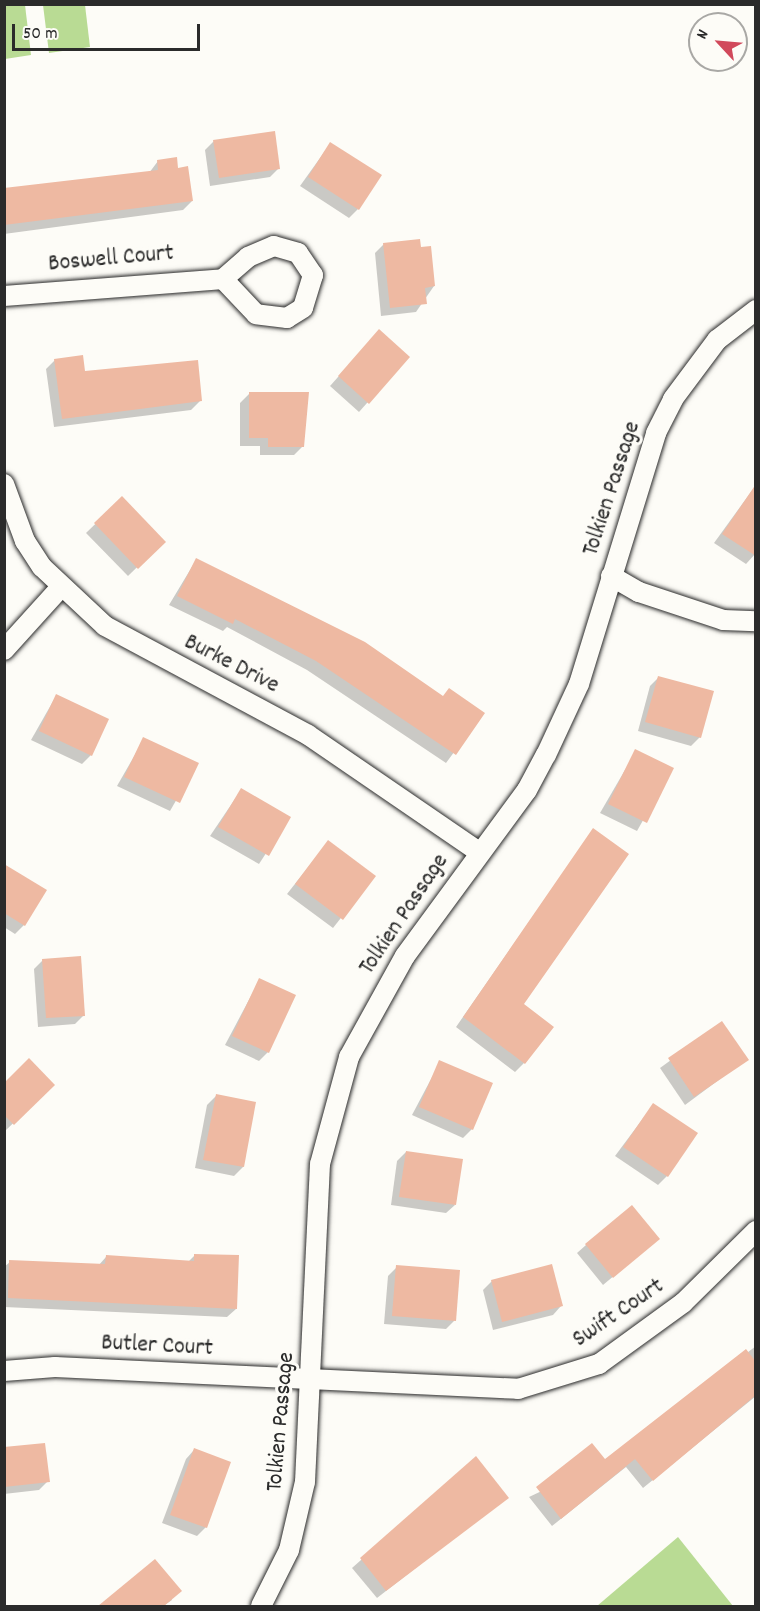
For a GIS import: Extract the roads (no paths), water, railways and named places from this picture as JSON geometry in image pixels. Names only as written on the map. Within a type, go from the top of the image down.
[{"type":"street","points":[[274,246],[298,253],[313,275],[303,308],[287,318],[256,314],[223,279],[248,258],[274,246]]},
{"type":"street","name":"Boswell Court","points":[[4,296],[223,279]]},
{"type":"street","name":"Tolkien Passage","points":[[261,1606],[298,1517],[310,1427],[306,1383],[316,1310],[320,1164],[338,1088],[384,990],[479,852],[527,790],[564,720],[656,433],[673,399],[717,340],[756,310]]},
{"type":"street","name":"Burke Drive","points":[[4,483],[26,541],[61,587],[113,631],[308,735],[479,852]]},
{"type":"street","points":[[611,576],[639,592],[723,620],[756,621]]},
{"type":"street","points":[[4,650],[61,587]]},
{"type":"street","name":"Swift Court","points":[[306,1383],[518,1389],[556,1381],[599,1364],[683,1303],[756,1231]]},
{"type":"street","name":"Butler Court","points":[[4,1371],[66,1368],[306,1383]]}]
